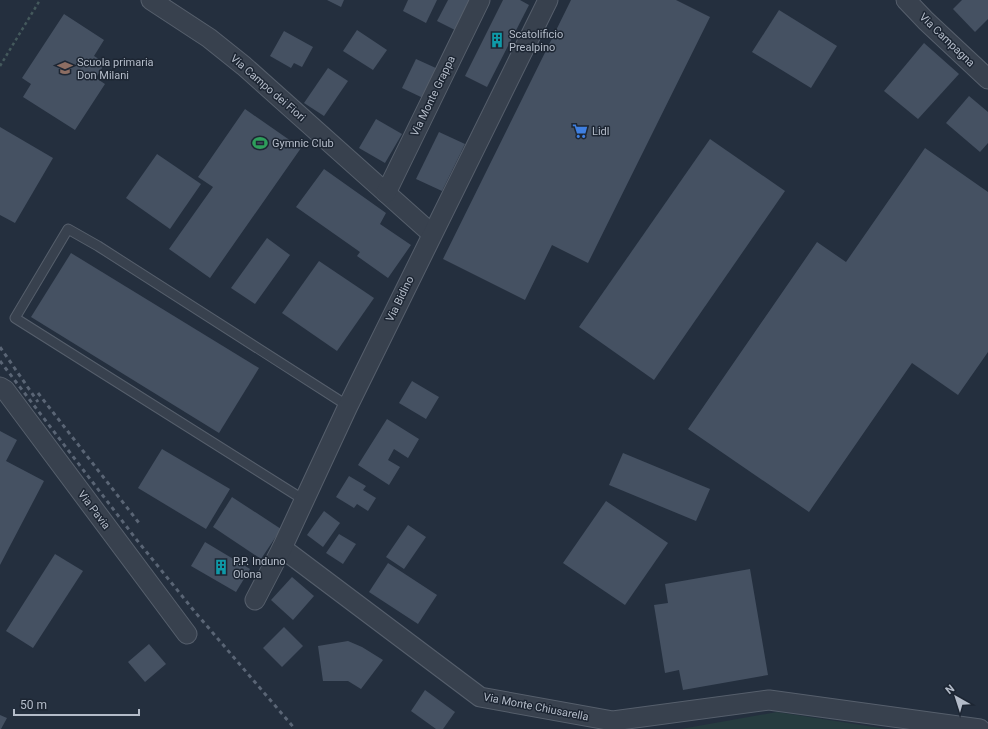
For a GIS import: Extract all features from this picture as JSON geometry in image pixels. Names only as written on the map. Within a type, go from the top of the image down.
[{"type":"street","name":"Via Campo dei Fiori","points":[[151,0],[209,38],[244,66],[432,234]]},
{"type":"street","name":"Via Monte Grappa","points":[[386,192],[480,0]]},
{"type":"street","name":"Via Bidino","points":[[255,600],[282,548],[348,406],[548,0]]},
{"type":"street","name":"Via Campagna","points":[[906,0],[988,79]]},
{"type":"street","name":"Via Pavia","points":[[0,387],[5,390],[187,634]]},
{"type":"street","name":"Via Monte Chiusarella","points":[[282,548],[480,697],[612,721],[769,700],[980,729]]},
{"type":"lane","points":[[304,500],[15,318],[68,229],[98,246],[348,406]]},
{"type":"path","points":[[0,66],[40,0]]},
{"type":"green space","points":[[777,712],[887,729],[681,729]]},
{"type":"building","points":[[327,0],[344,0],[341,7]]},
{"type":"building","points":[[408,0],[437,0],[426,23],[403,11]]},
{"type":"building","points":[[448,0],[473,0],[457,31],[437,21]]},
{"type":"building","name":"Scatolificio Prealpino","points":[[503,0],[520,0],[529,5],[487,87],[465,76]]},
{"type":"building","name":"Lidl","points":[[571,0],[676,0],[710,17],[588,263],[552,245],[525,300],[443,259]]},
{"type":"building","points":[[962,0],[988,0],[988,19],[975,32],[953,9]]},
{"type":"building","points":[[779,10],[837,46],[811,88],[752,52]]},
{"type":"building","points":[[64,14],[104,40],[94,56],[105,63],[96,78],[105,84],[75,130],[23,97],[31,84],[22,78]]},
{"type":"building","points":[[357,30],[387,50],[373,70],[343,51]]},
{"type":"building","points":[[284,31],[313,47],[302,67],[294,63],[291,68],[270,56]]},
{"type":"building","points":[[924,43],[959,74],[918,119],[884,91]]},
{"type":"building","points":[[416,59],[438,69],[423,98],[402,88]]},
{"type":"building","points":[[328,68],[348,81],[324,116],[304,103]]},
{"type":"building","points":[[969,96],[988,112],[988,143],[980,152],[946,123]]},
{"type":"building","points":[[245,109],[301,148],[210,278],[169,249],[213,187],[198,177]]},
{"type":"building","points":[[376,119],[402,134],[385,163],[359,148]]},
{"type":"building","points":[[0,127],[53,158],[15,223],[0,215]]},
{"type":"building","points":[[439,132],[465,144],[442,191],[416,179]]},
{"type":"building","points":[[710,139],[785,191],[654,380],[579,327]]},
{"type":"building","points":[[925,148],[988,192],[988,352],[958,395],[912,363],[809,512],[688,429],[817,242],[846,262]]},
{"type":"building","points":[[157,154],[201,184],[170,229],[126,198]]},
{"type":"building","points":[[324,169],[386,213],[380,224],[411,245],[388,278],[357,256],[360,252],[296,207]]},
{"type":"building","points":[[267,238],[290,255],[255,304],[231,288]]},
{"type":"building","points":[[71,253],[259,368],[219,433],[31,317]]},
{"type":"building","points":[[319,261],[374,298],[337,351],[282,313]]},
{"type":"building","points":[[412,381],[439,397],[426,419],[399,403]]},
{"type":"building","points":[[387,419],[419,439],[408,458],[394,449],[388,460],[400,467],[389,485],[358,465]]},
{"type":"building","points":[[0,431],[17,440],[6,461],[44,481],[0,565]]},
{"type":"building","points":[[162,449],[230,489],[206,529],[138,488]]},
{"type":"building","points":[[623,453],[710,489],[696,521],[609,485]]},
{"type":"building","points":[[349,476],[366,486],[363,490],[376,498],[368,511],[357,504],[354,508],[336,497]]},
{"type":"building","points":[[232,497],[281,529],[261,559],[213,527]]},
{"type":"building","points":[[606,501],[668,543],[625,605],[563,563]]},
{"type":"building","points":[[324,511],[340,523],[323,547],[307,535]]},
{"type":"building","points":[[408,525],[426,537],[404,569],[386,557]]},
{"type":"building","points":[[339,534],[356,544],[343,564],[326,553]]},
{"type":"building","name":"P.P. Induno Olona","points":[[205,542],[250,569],[236,592],[191,566]]},
{"type":"building","points":[[55,554],[83,571],[33,648],[6,631]]},
{"type":"building","points":[[388,563],[437,595],[418,624],[369,592]]},
{"type":"building","points":[[750,569],[768,675],[683,690],[679,670],[665,673],[654,605],[668,603],[665,584]]},
{"type":"building","points":[[292,577],[314,596],[293,620],[271,600]]},
{"type":"building","points":[[284,627],[303,646],[282,667],[263,648]]},
{"type":"building","points":[[348,641],[362,647],[383,660],[361,689],[348,681],[323,681],[318,646]]},
{"type":"building","points":[[149,644],[166,664],[145,682],[128,662]]},
{"type":"building","points":[[425,690],[455,712],[443,729],[436,729],[411,711]]},
{"type":"building","points":[[0,715],[7,718],[1,729],[0,729]]},
{"type":"railway","points":[[0,347],[38,402]]},
{"type":"railway","points":[[0,361],[136,539],[195,612],[295,729]]},
{"type":"railway","points":[[38,393],[139,523]]},
{"type":"place","name":"Scatolificio Prealpino","points":[[497,40]]},
{"type":"place","name":"Scuola primaria Don Milani","points":[[65,68]]},
{"type":"place","name":"Lidl","points":[[580,131]]},
{"type":"place","name":"Gymnic Club","points":[[260,143]]},
{"type":"place","name":"P.P. Induno Olona","points":[[221,567]]}]
